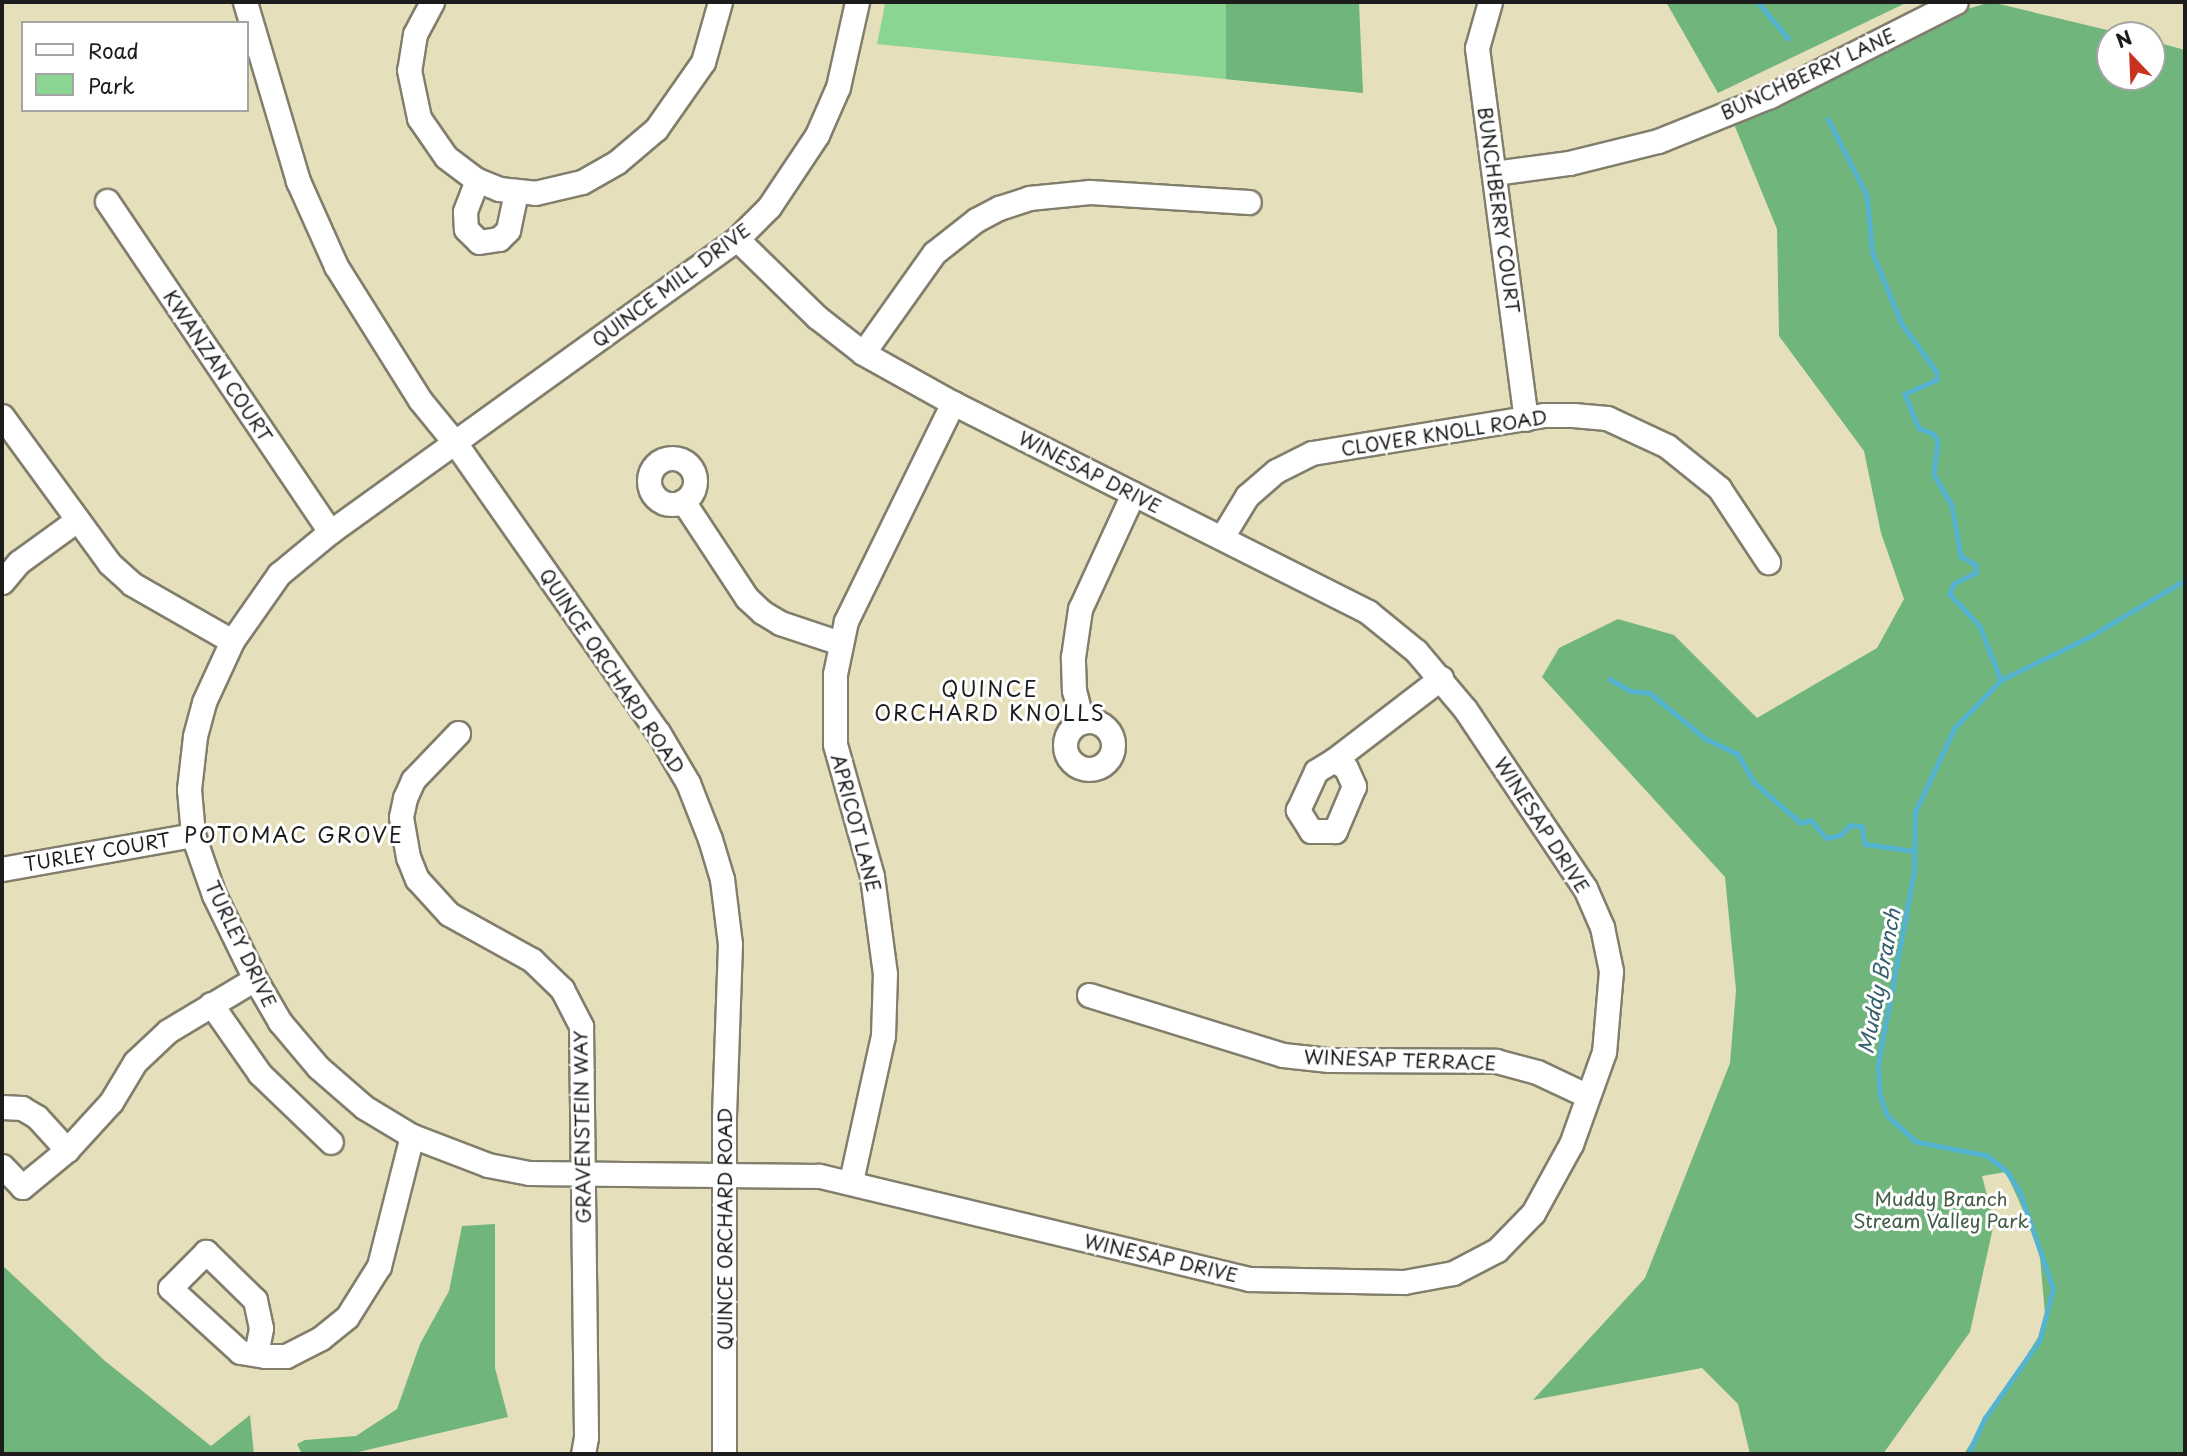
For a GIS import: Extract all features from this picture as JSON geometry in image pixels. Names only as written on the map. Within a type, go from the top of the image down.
[{"type":"street","name":"QUINCE ORCHARD ROAD","points":[[246,2],[298,181],[336,266],[420,400],[456,444],[657,732],[688,783],[710,839],[722,879],[730,944],[724,1172],[724,1454]]},
{"type":"street","points":[[432,2],[415,34],[411,95],[419,118],[446,158],[477,180],[516,191],[535,193],[582,181],[617,162],[656,129],[703,62],[720,2]]},
{"type":"street","name":"QUINCE MILL DRIVE","points":[[456,444],[737,239],[769,207],[817,135],[838,87],[858,2]]},
{"type":"street","name":"BUNCHBERRY COURT","points":[[1490,2],[1477,48],[1527,419]]},
{"type":"street","name":"BUNCHBERRY LANE","points":[[1494,173],[1569,163],[1658,141],[1770,96],[1956,2]]},
{"type":"street","points":[[477,180],[465,212],[466,229],[480,242],[499,239],[508,230],[516,191]]},
{"type":"street","points":[[863,353],[934,253],[976,220],[999,208],[1029,198],[1090,192],[1249,202]]},
{"type":"street","name":"KWANZAN COURT","points":[[107,201],[330,532]]},
{"type":"street","name":"WINESAP DRIVE","points":[[724,1172],[851,1181],[1210,1273],[1291,1282],[1404,1282],[1454,1273],[1497,1250],[1516,1232],[1550,1188],[1604,1052],[1612,997],[1602,927],[1567,857],[1441,678],[1368,612],[953,403],[863,353],[808,309],[737,239]]},
{"type":"street","name":"APRICOT LANE","points":[[851,1181],[881,1047],[885,974],[872,876],[835,744],[832,697],[846,621],[953,403]]},
{"type":"street","name":"CLOVER KNOLL ROAD","points":[[1222,537],[1247,496],[1276,471],[1312,453],[1544,415],[1607,418],[1668,446],[1719,488],[1768,562]]},
{"type":"street","points":[[2,416],[109,563],[132,584],[232,641]]},
{"type":"street","name":"TURLEY DRIVE","points":[[456,444],[330,532],[279,574],[232,641],[195,736],[190,789],[193,835],[214,895],[254,979],[280,1022],[318,1067],[364,1107],[412,1136],[488,1165],[530,1173],[724,1172]]},
{"type":"street","points":[[1082,722],[1073,680],[1080,609],[1133,494]]},
{"type":"street","points":[[683,501],[747,598],[762,612],[780,623],[840,643]]},
{"type":"street","points":[[2,582],[19,562],[77,520]]},
{"type":"street","points":[[1334,760],[1441,678]]},
{"type":"street","name":"GRAVENSTEIN WAY","points":[[458,733],[413,780],[405,798],[401,817],[408,858],[417,879],[449,914],[532,960],[562,989],[573,1007],[583,1047],[586,1437],[583,1454]]},
{"type":"street","name":"TURLEY COURT","points":[[2,869],[193,835]]},
{"type":"street","points":[[2,1166],[22,1187],[67,1150],[111,1101],[135,1062],[168,1031],[254,979]]},
{"type":"street","name":"WINESAP TERRACE","points":[[1088,995],[1283,1055],[1329,1060],[1496,1061],[1537,1072],[1588,1097]]},
{"type":"street","points":[[211,1004],[260,1073],[331,1142]]},
{"type":"street","points":[[2,1107],[22,1108],[37,1117],[67,1150]]},
{"type":"street","points":[[256,1354],[261,1328],[255,1300],[206,1252],[170,1288],[240,1352],[256,1354],[286,1356],[321,1339],[347,1317],[379,1266],[412,1136]]},
{"type":"green space","points":[[878,2],[1355,2],[1363,93],[877,44],[885,4]]},
{"type":"green space","points":[[1226,2],[1359,2],[1363,93],[1226,79]]},
{"type":"green space","points":[[1666,2],[1908,2],[1718,93]]},
{"type":"green space","name":"Muddy Branch Stream Valley Park","points":[[1991,2],[2096,27],[2096,91],[2166,91],[2166,45],[2185,50],[2185,1454],[1964,1454],[2046,1325],[2039,1246],[2006,1172],[1982,1176],[1994,1223],[1970,1332],[1883,1454],[1750,1454],[1738,1404],[1702,1368],[1533,1400],[1645,1278],[1730,1063],[1736,990],[1725,877],[1542,677],[1559,648],[1618,619],[1674,635],[1757,718],[1877,648],[1904,599],[1881,533],[1864,451],[1779,336],[1777,229],[1729,112],[1909,26]]},
{"type":"green space","points":[[495,1224],[495,1368],[508,1417],[350,1454],[302,1454],[297,1444],[305,1440],[356,1436],[397,1409],[420,1344],[449,1291],[462,1226]]},
{"type":"green space","points":[[2,1265],[105,1361],[211,1446],[250,1415],[254,1454],[2,1454]]},
{"type":"waterway","points":[[1758,2],[1788,38]]},
{"type":"waterway","points":[[1828,119],[1867,195],[1873,254],[1902,324],[1937,372],[1937,380],[1905,394],[1919,428],[1934,434],[1938,441],[1934,474],[1952,505],[1961,556],[1976,565],[1976,573],[1954,584],[1950,594],[1980,626],[2001,680]]},
{"type":"waterway","name":"Muddy Branch","points":[[1968,1454],[1985,1418],[2039,1341],[2053,1289],[2020,1193],[2006,1171],[1987,1156],[1916,1142],[1887,1116],[1880,1096],[1878,1064],[1914,872],[1915,812],[1955,727],[2001,680],[2089,637],[2185,580]]},
{"type":"waterway","points":[[1610,679],[1631,691],[1650,693],[1706,739],[1738,754],[1755,783],[1801,823],[1811,820],[1826,838],[1841,835],[1850,825],[1862,826],[1865,844],[1915,851]]},
{"type":"district","name":"QUINCE ORCHARD KNOLLS","points":[[990,700]]},
{"type":"district","name":"POTOMAC GROVE","points":[[294,834]]}]
